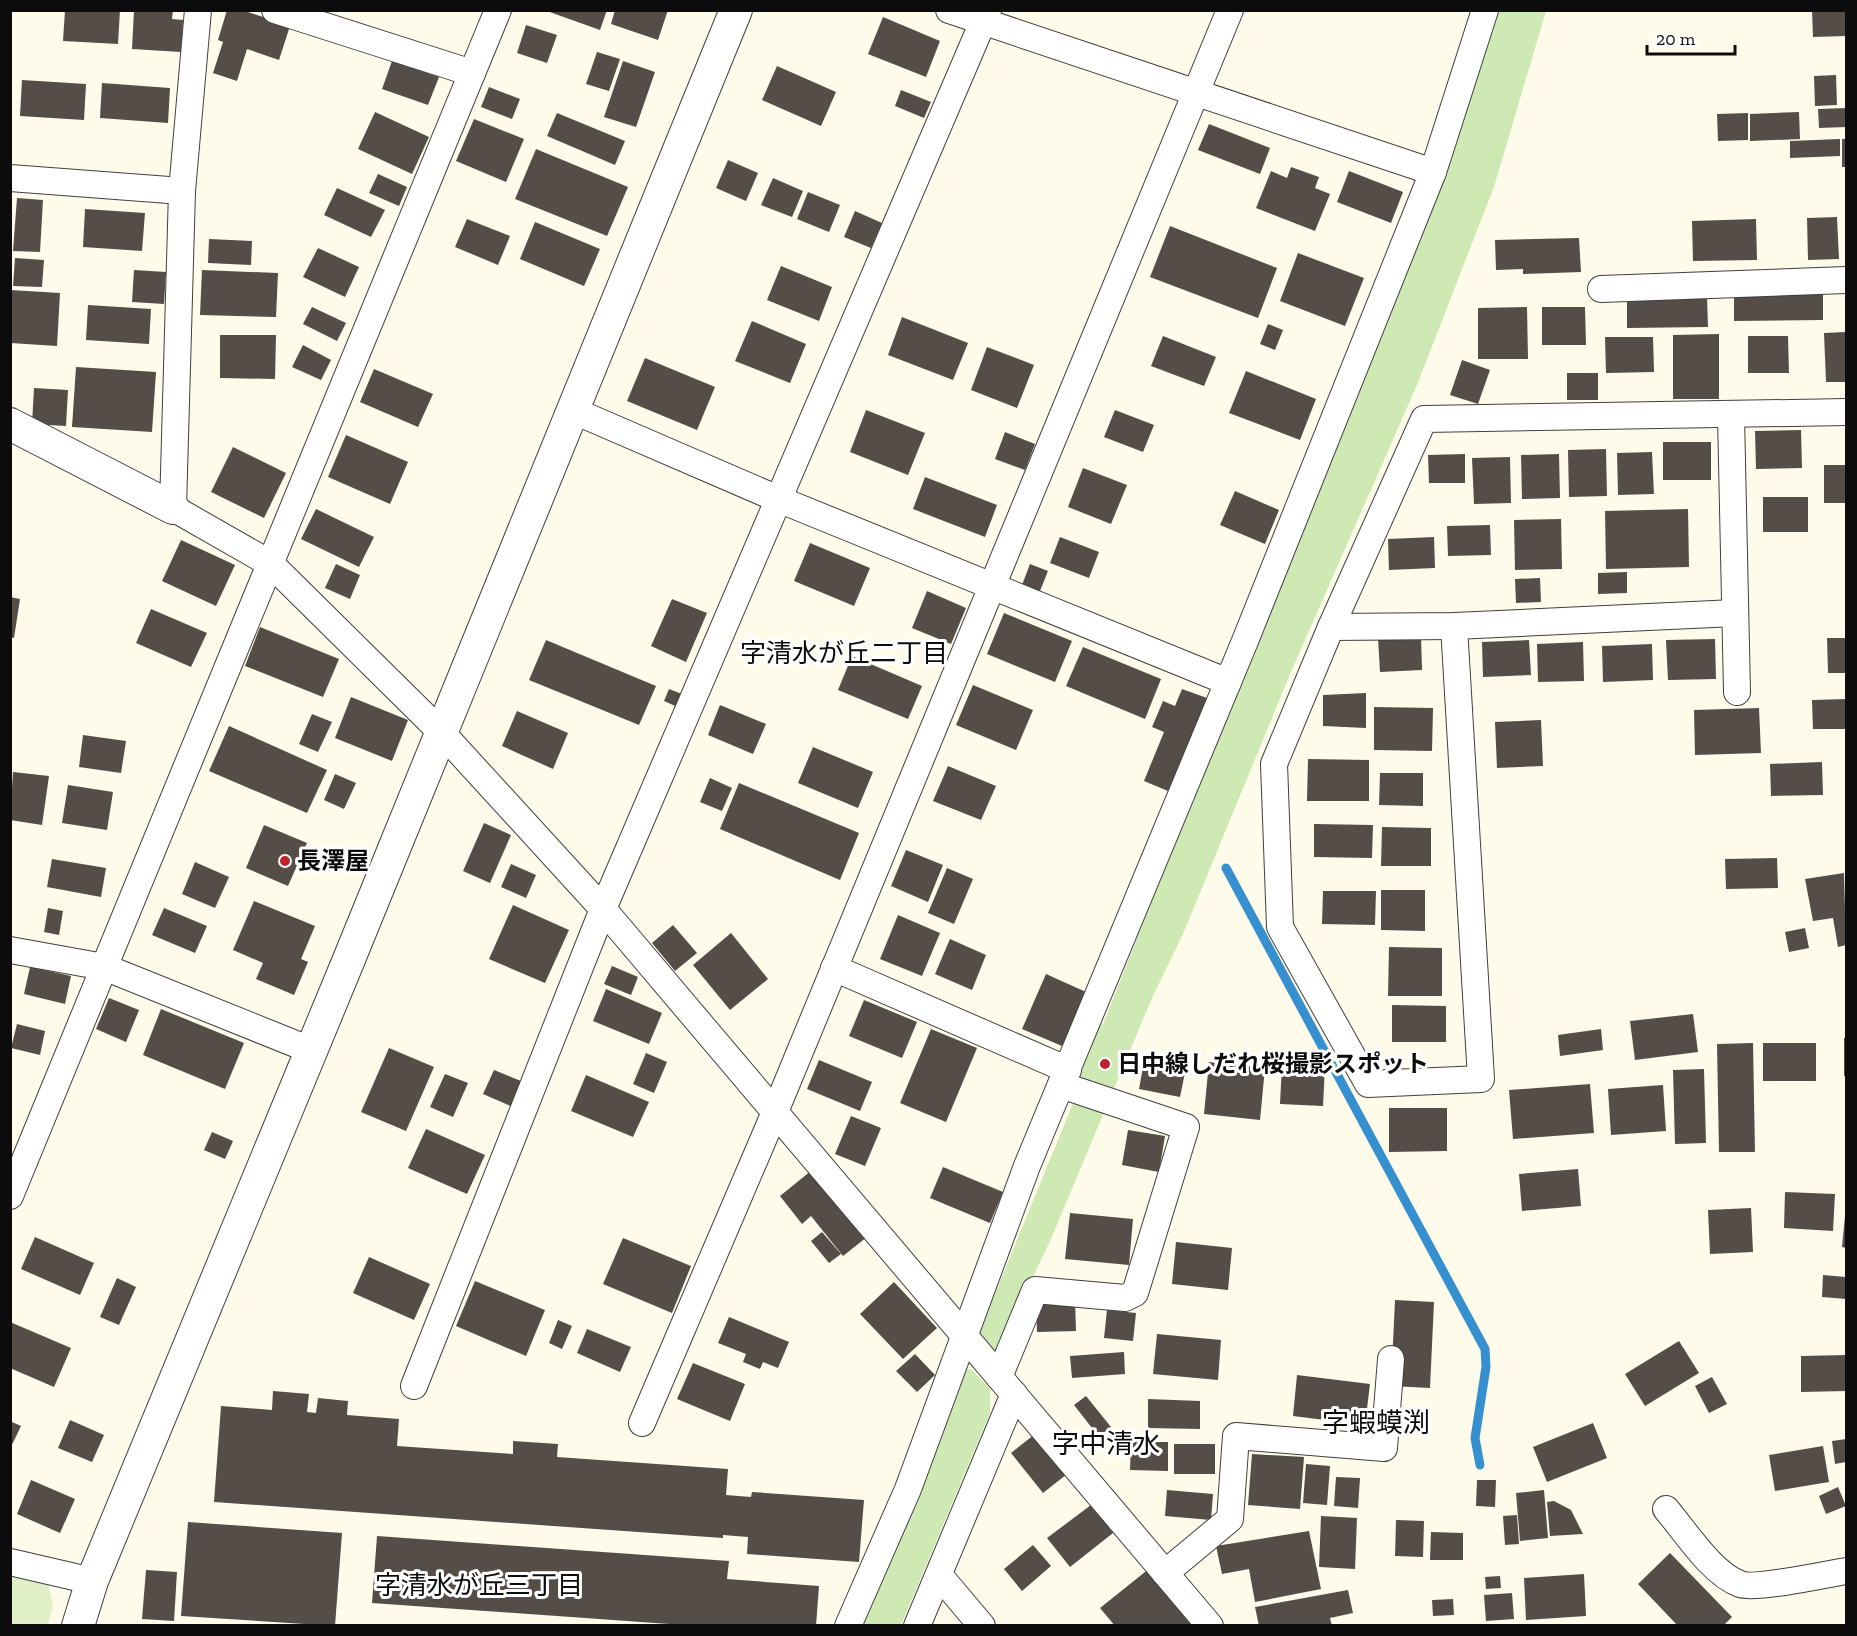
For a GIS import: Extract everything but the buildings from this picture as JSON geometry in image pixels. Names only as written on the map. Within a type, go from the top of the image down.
[{"type":"street","points":[[173,508],[183,191],[198,10]]},
{"type":"street","points":[[276,10],[472,73]]},
{"type":"street","points":[[10,1197],[17,1161],[104,967],[272,564],[498,10]]},
{"type":"street","points":[[78,1626],[92,1581],[443,734],[572,410],[736,10]]},
{"type":"street","points":[[949,10],[986,16],[1197,94],[1433,172]]},
{"type":"street","points":[[642,1423],[775,1112],[1230,10]]},
{"type":"street","points":[[848,1626],[908,1489],[1028,1166],[1228,682],[1433,172],[1485,10]]},
{"type":"street","points":[[414,1386],[603,909],[986,16]]},
{"type":"street","points":[[10,178],[183,191]]},
{"type":"street","points":[[1601,290],[1846,280]]},
{"type":"street","points":[[572,410],[778,499],[1228,682]]},
{"type":"street","points":[[1454,626],[1481,1079],[1368,1084],[1280,927],[1274,764],[1331,627],[1424,419],[1731,416],[1846,412]]},
{"type":"street","points":[[1731,416],[1737,692]]},
{"type":"street","points":[[10,424],[173,508],[272,564],[443,734],[603,909],[1210,1626]]},
{"type":"street","points":[[1331,627],[1454,626],[1735,612]]},
{"type":"street","points":[[10,950],[104,967],[313,1051]]},
{"type":"street","points":[[834,968],[1064,1077],[1186,1126],[1135,1293],[1125,1298],[1035,1290],[1007,1386],[939,1575],[917,1626]]},
{"type":"street","points":[[1165,1573],[1230,1519],[1236,1436],[1384,1448],[1391,1359]]},
{"type":"street","points":[[1666,1509],[1714,1566],[1741,1585],[1799,1580],[1846,1571]]},
{"type":"street","points":[[10,1562],[92,1581]]},
{"type":"street","points":[[939,1575],[982,1626]]},
{"type":"green space","points":[[1492,11],[1546,11],[1494,187],[1417,385],[1291,672],[1183,934],[1152,998],[1051,1239],[996,1355],[978,1335],[1076,1096],[1074,1082],[1098,1022],[1103,1024],[1182,826]]},
{"type":"green space","points":[[971,1369],[990,1389],[990,1413],[901,1625],[858,1626],[961,1370]]},
{"type":"green space","points":[[10,1573],[47,1580],[53,1605],[48,1625],[11,1625]]},
{"type":"waterway","points":[[1226,868],[1485,1349],[1486,1367],[1475,1438],[1480,1465]]},
{"type":"place","name":"長澤屋","points":[[285,861]]},
{"type":"place","name":"日中線しだれ桜撮影スポット","points":[[1105,1064]]},
{"type":"district","name":"字清水が丘二丁目","points":[[844,653]]},
{"type":"district","name":"字蝦蟆渕","points":[[1376,1423]]},
{"type":"district","name":"字中清水","points":[[1106,1444]]},
{"type":"district","name":"字清水が丘三丁目","points":[[479,1585]]}]
